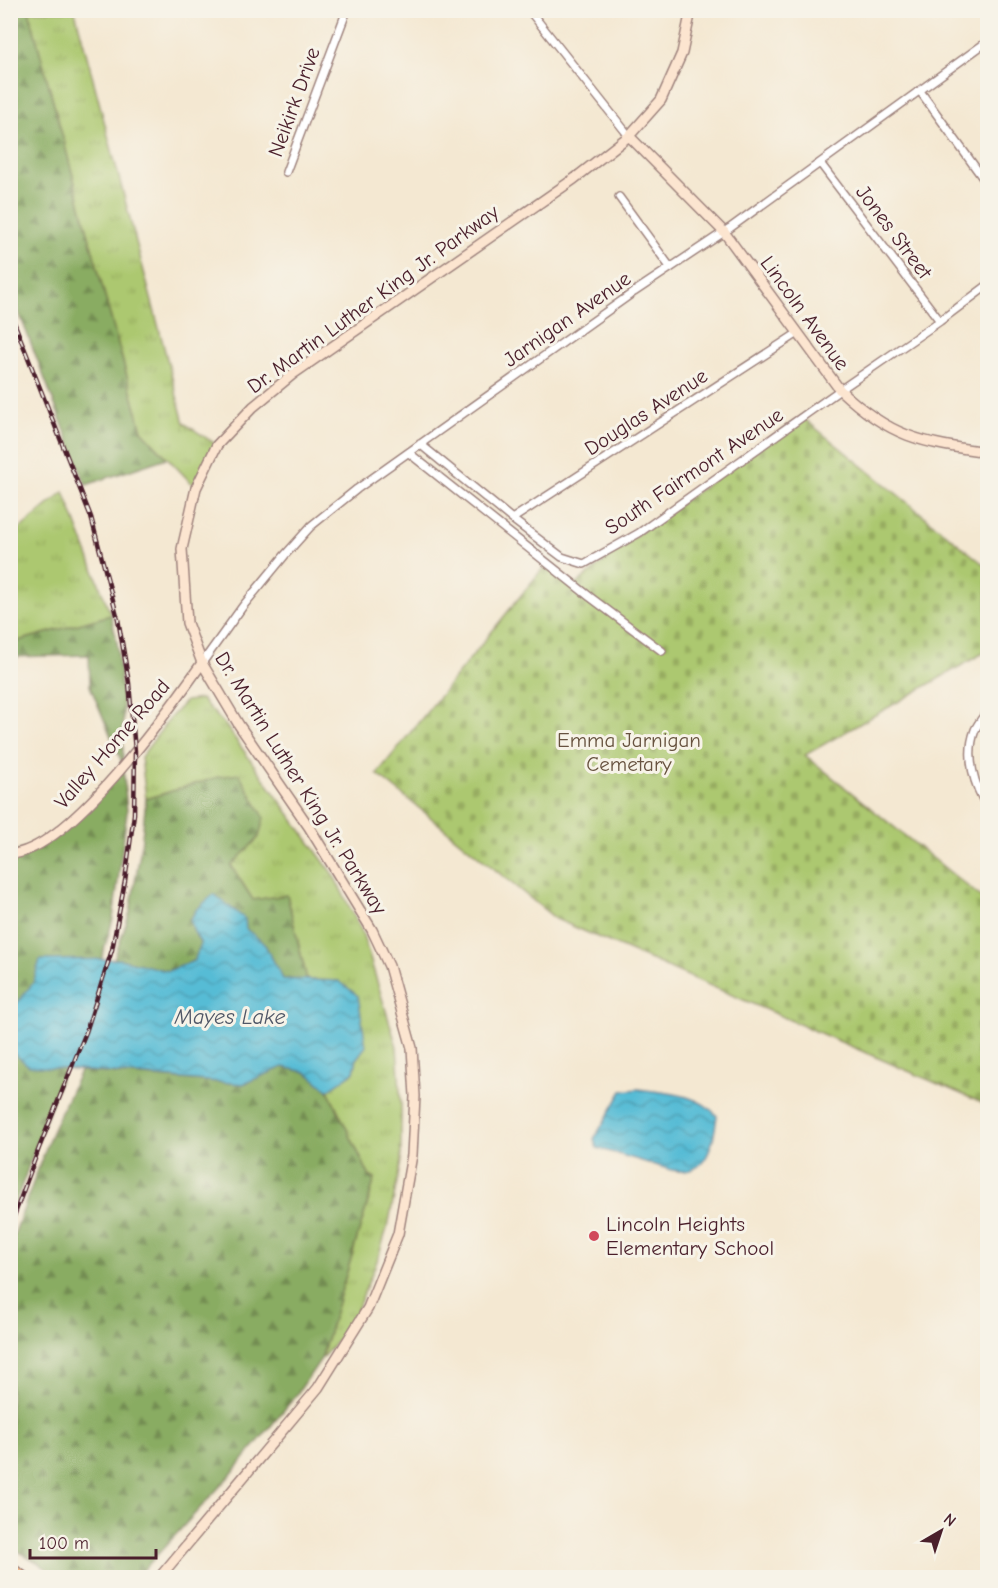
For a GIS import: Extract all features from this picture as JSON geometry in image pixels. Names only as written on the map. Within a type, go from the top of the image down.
[{"type":"highway","points":[[10,1569],[23,1578]]},
{"type":"main road","name":"Dr. Martin Luther King Jr. Parkway","points":[[159,1578],[318,1388],[368,1308],[398,1234],[412,1155],[415,1096],[412,1048],[389,966],[372,930],[202,663],[187,624],[182,549],[196,488],[217,445],[253,407],[293,374],[574,179],[630,136],[661,100],[682,52],[691,10]]},
{"type":"main road","name":"Lincoln Avenue","points":[[630,136],[724,232],[840,390],[863,412],[919,441],[987,452]]},
{"type":"main road","name":"Valley Home Road","points":[[10,854],[34,849],[51,838],[86,808],[156,727],[202,663]]},
{"type":"street","name":"Neikirk Drive","points":[[286,172],[347,10]]},
{"type":"street","points":[[529,10],[630,136]]},
{"type":"street","name":"Jarnigan Avenue","points":[[202,663],[243,606],[311,526],[357,489],[670,267],[724,232],[987,41]]},
{"type":"street","points":[[920,91],[987,185]]},
{"type":"street","name":"Jones Street","points":[[820,163],[940,321]]},
{"type":"street","points":[[619,197],[670,267]]},
{"type":"street","name":"South Fairmont Avenue","points":[[420,444],[562,557],[584,564],[639,533],[940,321],[987,285]]},
{"type":"street","name":"Douglas Avenue","points":[[512,519],[798,333]]},
{"type":"street","points":[[409,453],[662,651]]},
{"type":"street","points":[[986,803],[973,778],[971,752],[975,730],[987,710]]},
{"type":"green space","points":[[11,10],[29,11],[142,431],[167,458],[86,485],[11,292]]},
{"type":"green space","points":[[29,11],[75,11],[184,423],[217,445],[196,488],[142,431]]},
{"type":"green space","name":"Emma Jarnigan Cemetary","points":[[802,417],[987,567],[987,651],[805,755],[987,902],[987,1105],[556,919],[377,774],[547,563],[575,585],[639,533]]},
{"type":"green space","points":[[64,492],[111,615],[11,643],[11,536]]},
{"type":"green space","points":[[111,615],[117,642],[123,708],[123,765],[90,686],[89,655],[11,657],[11,643]]},
{"type":"green space","points":[[201,699],[226,726],[334,876],[362,932],[397,1047],[401,1105],[401,1161],[389,1222],[377,1261],[350,1327],[321,1359],[375,1178],[370,1177],[328,1090],[354,1072],[357,1058],[365,1046],[339,981],[307,980],[287,895],[253,900],[231,865],[259,837],[239,774],[218,777],[146,799],[141,757],[170,718],[186,701]]},
{"type":"green space","points":[[123,765],[127,812],[113,919],[92,991],[11,1215],[11,854],[52,839]]},
{"type":"green space","points":[[239,774],[264,817],[259,837],[231,866],[253,900],[287,895],[307,980],[283,979],[264,943],[245,929],[194,932],[201,944],[194,961],[168,971],[114,959],[130,912],[146,799],[218,777]]},
{"type":"green space","points":[[283,1067],[306,1072],[328,1090],[370,1177],[375,1178],[321,1359],[297,1394],[235,1470],[137,1577],[58,1577],[11,1547],[10,1246],[51,1134],[80,1071],[243,1084]]},
{"type":"water","name":"Mayes Lake","points":[[214,894],[245,919],[246,929],[264,943],[283,979],[339,981],[358,996],[366,1046],[357,1058],[354,1072],[328,1090],[306,1072],[283,1067],[243,1084],[29,1066],[11,1051],[11,1011],[33,983],[40,960],[120,959],[168,971],[194,961],[201,944],[190,920],[196,910]]},
{"type":"water","points":[[638,1089],[691,1098],[710,1108],[717,1116],[710,1148],[701,1164],[694,1169],[672,1170],[597,1148],[594,1139],[622,1091]]},
{"type":"railway","points":[[10,312],[91,517],[118,619],[129,683],[135,751],[134,814],[125,881],[112,950],[86,1032],[10,1227]]},
{"type":"place","name":"Lincoln Heights Elementary School","points":[[594,1236]]}]
